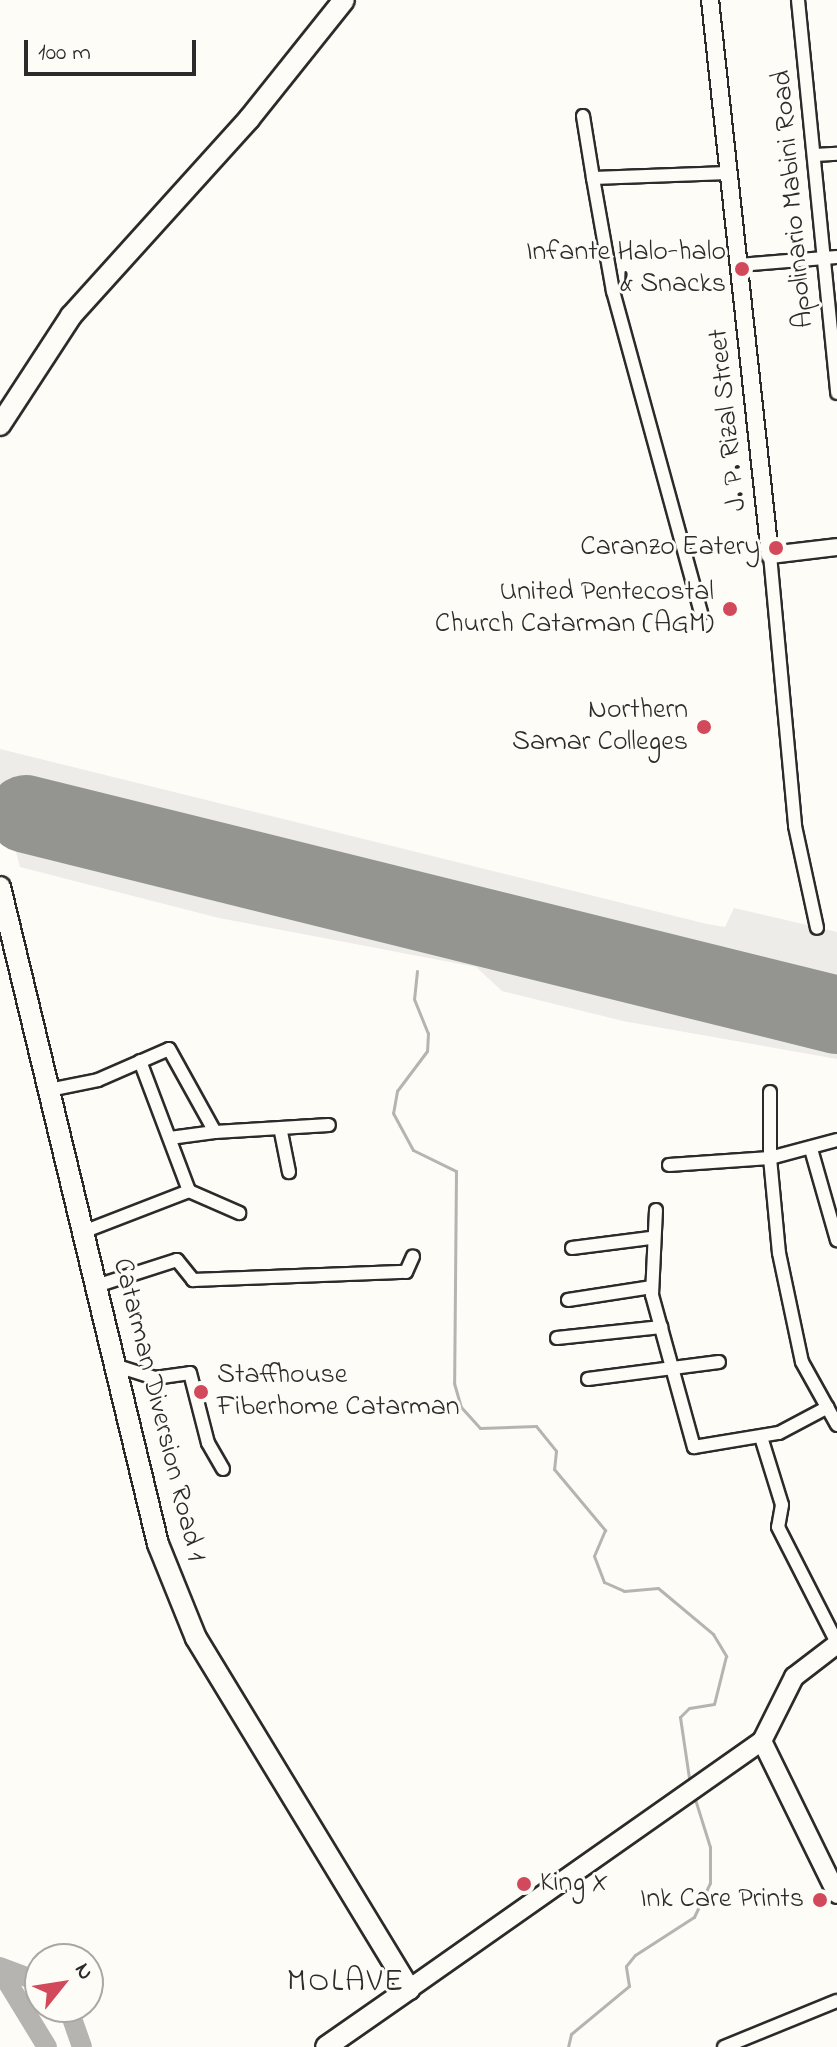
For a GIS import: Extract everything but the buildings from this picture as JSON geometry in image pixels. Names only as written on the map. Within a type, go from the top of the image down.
[{"type":"main road","points":[[0,425],[71,316],[259,107],[344,0]]},
{"type":"main road","name":"Catarman Diversion Road 1","points":[[0,887],[158,1544],[196,1638],[409,1989]]},
{"type":"main road","points":[[326,2047],[762,1741],[794,1677],[837,1643]]},
{"type":"main road","points":[[762,1741],[835,1884]]},
{"type":"street","name":"J. P. Rizal Street","points":[[710,0],[770,555],[795,826],[817,928]]},
{"type":"street","name":"Apolinario Mabini Road","points":[[798,0],[837,393]]},
{"type":"street","points":[[583,116],[613,291],[701,613]]},
{"type":"street","points":[[815,155],[837,154]]},
{"type":"street","points":[[593,178],[728,173]]},
{"type":"street","points":[[739,265],[837,257]]},
{"type":"street","points":[[770,555],[837,547]]},
{"type":"street","points":[[49,1090],[169,1049],[215,1132]]},
{"type":"street","points":[[140,1061],[189,1191]]},
{"type":"street","points":[[770,1092],[770,1158],[779,1253],[802,1362],[836,1422]]},
{"type":"street","points":[[170,1138],[215,1132],[281,1132],[329,1125]]},
{"type":"street","points":[[281,1132],[289,1172]]},
{"type":"street","points":[[669,1165],[770,1158],[837,1140]]},
{"type":"street","points":[[811,1149],[837,1240]]},
{"type":"street","points":[[83,1232],[189,1191],[239,1213]]},
{"type":"street","points":[[572,1248],[659,1235],[656,1210]]},
{"type":"street","points":[[650,1238],[652,1287],[669,1371],[694,1447],[761,1437],[828,1407]]},
{"type":"street","points":[[96,1286],[177,1260],[193,1280],[406,1272],[413,1256]]},
{"type":"street","points":[[568,1300],[652,1287]]},
{"type":"street","points":[[557,1338],[661,1327]]},
{"type":"street","points":[[588,1379],[669,1371],[719,1362]]},
{"type":"street","points":[[114,1365],[155,1378],[190,1373],[208,1443],[223,1469]]},
{"type":"street","points":[[761,1437],[782,1505],[778,1527],[837,1643]]},
{"type":"street","points":[[724,2047],[837,2001]]},
{"type":"shaded area","points":[[0,749],[707,924],[725,927],[734,908],[837,932],[837,1059],[623,1021],[502,991],[476,967],[219,918],[20,867],[0,790]]},
{"type":"waterway","points":[[417,971],[414,999],[428,1033],[427,1051],[397,1091],[393,1113],[413,1150],[456,1171],[454,1383],[461,1407],[480,1428],[536,1426],[556,1451],[554,1469],[605,1530],[594,1556],[604,1582],[624,1591],[658,1588],[713,1634],[726,1656],[714,1704],[689,1708],[680,1717],[690,1785]]},
{"type":"waterway","points":[[568,2047],[571,2034],[629,1986],[626,1966],[635,1955],[694,1917],[710,1883],[710,1847],[694,1796]]},
{"type":"waterway","points":[[0,1967],[24,1976]]},
{"type":"waterway","points":[[0,1970],[47,2047]]},
{"type":"waterway","points":[[74,2023],[82,2047]]},
{"type":"runway","points":[[26,814],[837,1015]]},
{"type":"place","name":"Infante Halo-halo & Snacks","points":[[742,269]]},
{"type":"place","name":"Caranzo Eatery","points":[[776,548]]},
{"type":"place","name":"United Pentecostal Church Catarman (AGM)","points":[[730,609]]},
{"type":"place","name":"Northern Samar Colleges","points":[[704,727]]},
{"type":"place","name":"Staffhouse Fiberhome Catarman","points":[[201,1392]]},
{"type":"place","name":"King X","points":[[524,1884]]},
{"type":"place","name":"Ink Care Prints","points":[[820,1900]]},
{"type":"district","name":"MOLAVE","points":[[346,1983]]}]
